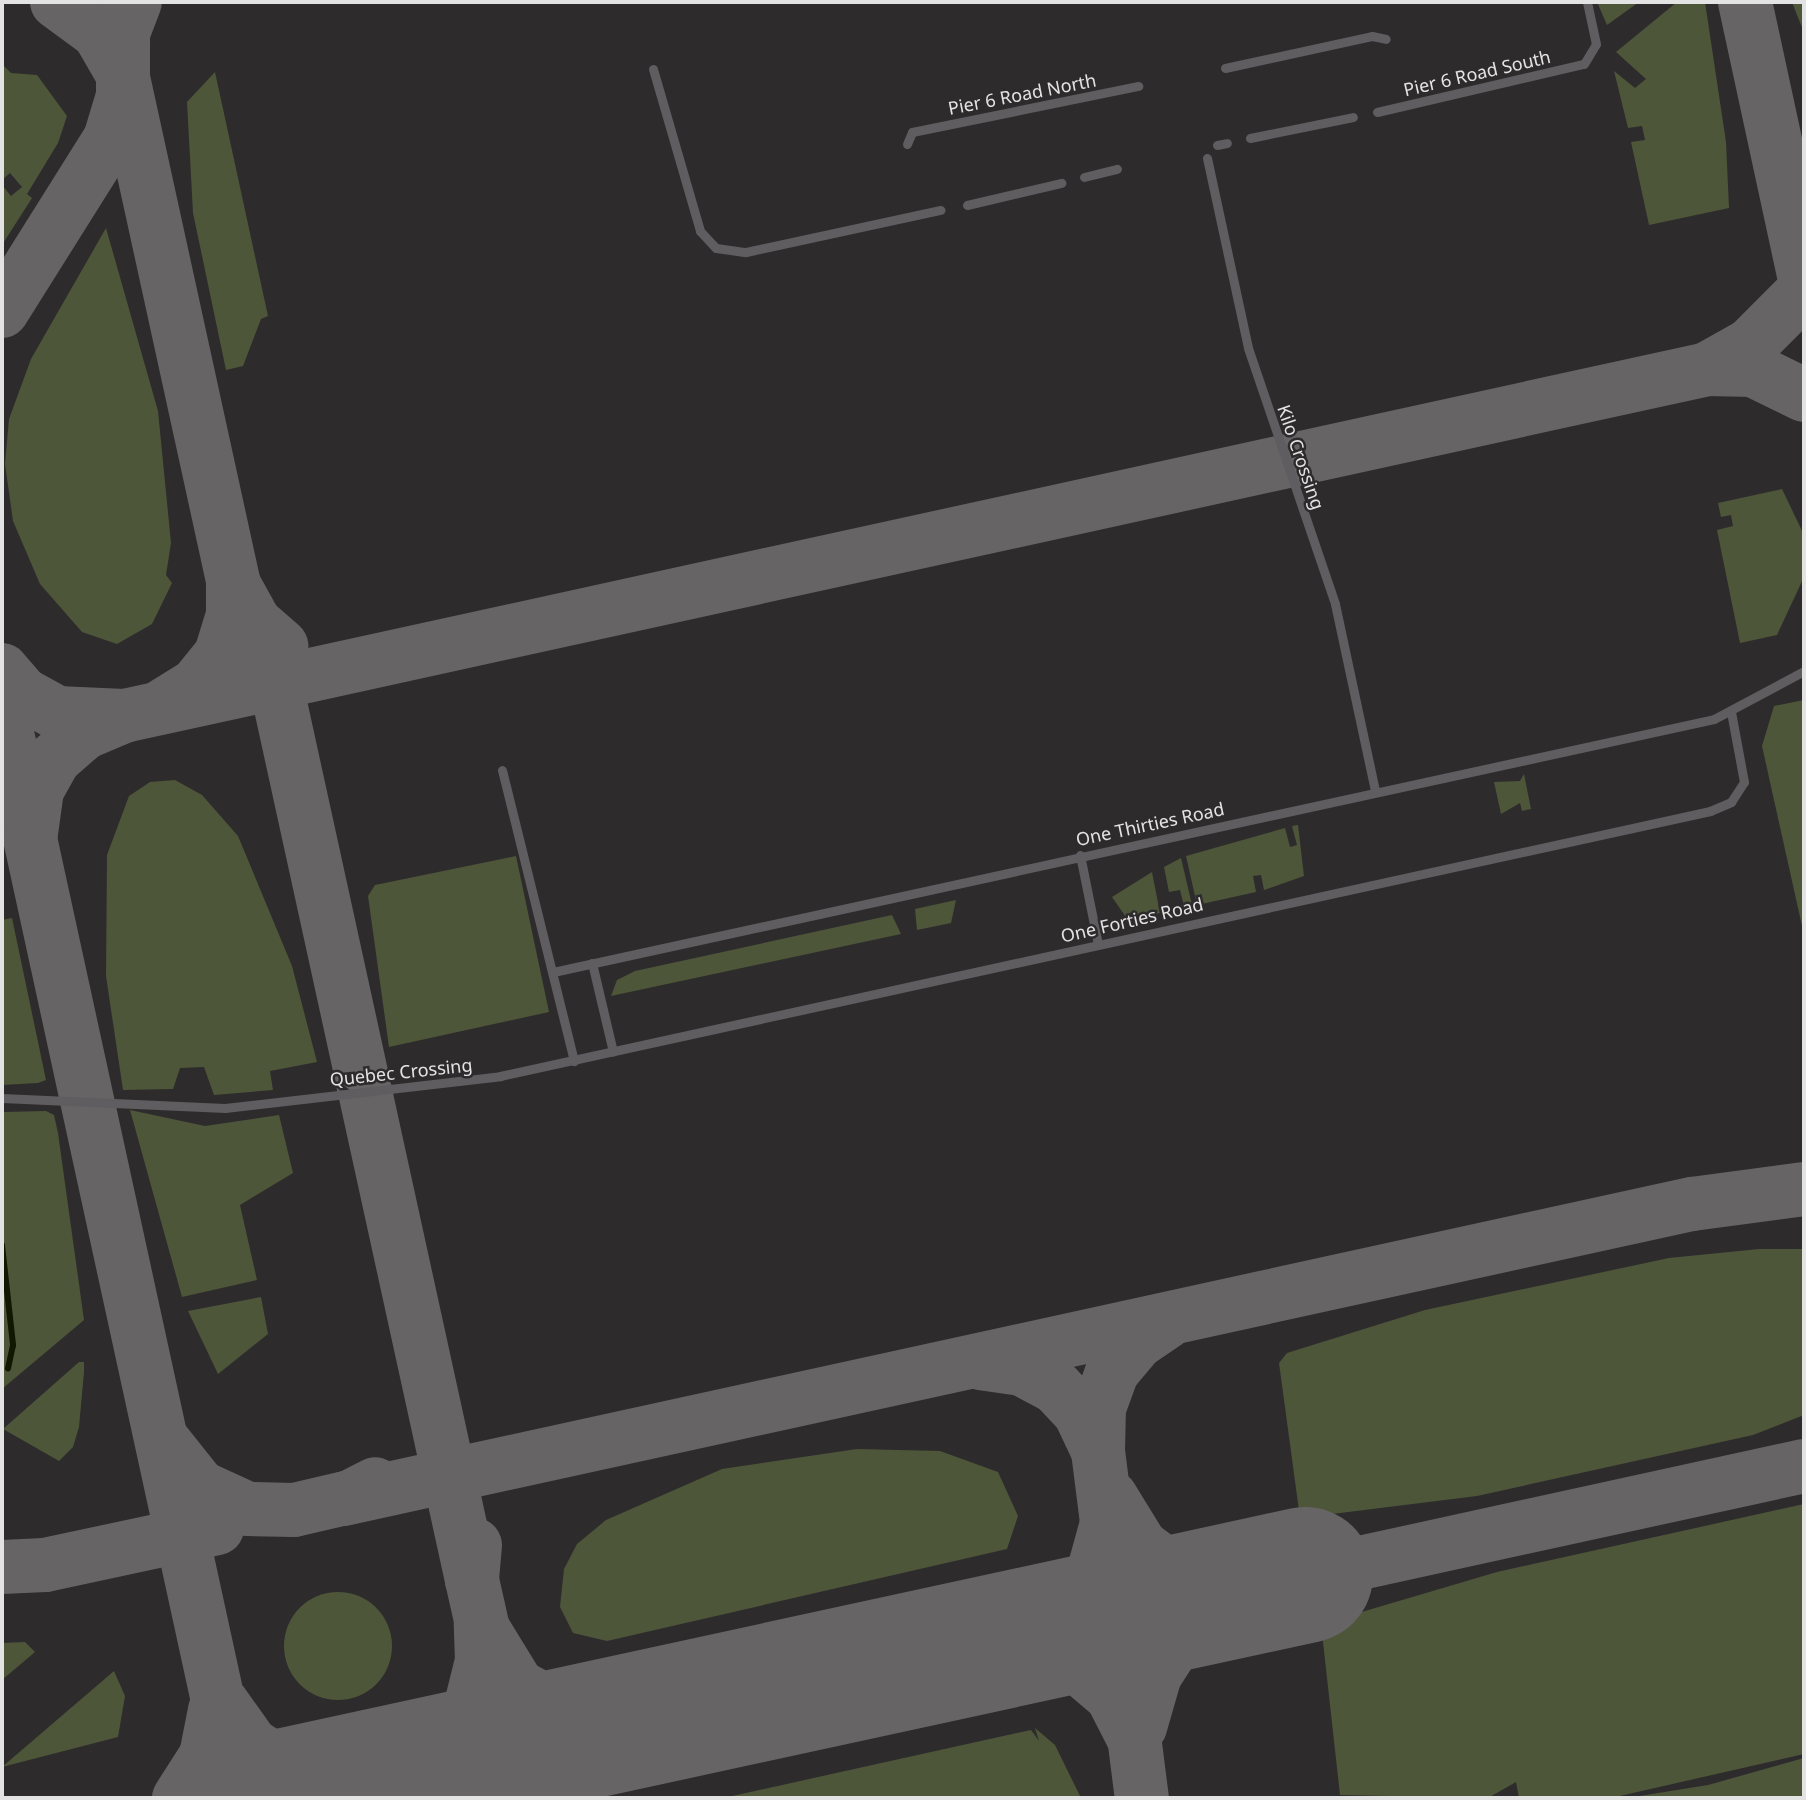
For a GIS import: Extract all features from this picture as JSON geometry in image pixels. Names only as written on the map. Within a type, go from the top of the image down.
[{"type":"lane","name":"Pier 6 Road South","points":[[1377,112],[1401,104],[1584,64],[1596,44],[1587,2]]},
{"type":"lane","points":[[1225,68],[1372,36],[1386,39]]},
{"type":"lane","points":[[653,69],[701,235],[716,248],[746,252],[921,212],[941,210]]},
{"type":"lane","name":"Pier 6 Road North","points":[[906,144],[912,132],[1138,86]]},
{"type":"lane","points":[[1250,138],[1353,117]]},
{"type":"lane","name":"Kilo Crossing","points":[[1207,158],[1245,336],[1331,588],[1375,790]]},
{"type":"lane","points":[[1084,177],[1117,169]]},
{"type":"lane","points":[[967,205],[1061,183]]},
{"type":"lane","name":"One Thirties Road","points":[[553,972],[1731,712],[1804,671]]},
{"type":"lane","name":"One Forties Road","points":[[529,1070],[1710,811],[1738,795],[1744,772],[1731,712]]},
{"type":"lane","points":[[502,770],[574,1061]]},
{"type":"lane","points":[[1080,855],[1098,944]]},
{"type":"lane","points":[[592,963],[613,1052]]},
{"type":"lane","name":"Quebec Crossing","points":[[2,1098],[112,1099],[212,1108],[276,1103],[529,1070]]},
{"type":"green space","points":[[1597,2],[1639,2],[1607,25]]},
{"type":"green space","points":[[1677,2],[1705,2],[1726,142],[1729,208],[1649,225],[1631,142],[1645,140],[1642,126],[1628,128],[1614,71],[1635,88],[1646,79],[1616,52]]},
{"type":"green space","points":[[1792,2],[1804,2],[1804,32],[1797,15]]},
{"type":"green space","points":[[2,64],[11,73],[37,75],[67,116],[58,143],[27,194],[32,198],[2,245],[2,185],[11,196],[22,187],[10,173],[2,180]]},
{"type":"green space","points":[[215,72],[268,316],[261,319],[243,366],[226,370],[193,213],[187,102]]},
{"type":"green space","points":[[106,228],[158,411],[171,543],[166,575],[172,583],[152,624],[117,644],[82,632],[40,584],[13,521],[5,464],[9,419],[31,359]]},
{"type":"green space","points":[[1782,489],[1804,535],[1804,577],[1777,635],[1740,643],[1717,530],[1733,526],[1731,515],[1721,517],[1718,503]]},
{"type":"green space","points":[[1804,700],[1804,935],[1762,746],[1774,706]]},
{"type":"green space","points":[[1524,774],[1531,809],[1522,811],[1520,803],[1501,814],[1494,782],[1520,781]]},
{"type":"green space","points":[[175,780],[202,795],[238,836],[292,966],[317,1062],[270,1071],[273,1090],[214,1095],[204,1067],[180,1068],[173,1089],[123,1090],[106,976],[107,855],[129,796],[150,782]]},
{"type":"green space","points":[[1298,825],[1304,876],[1264,890],[1261,875],[1253,876],[1256,892],[1197,905],[1186,856],[1285,828],[1290,847],[1297,845],[1292,826]]},
{"type":"green space","points":[[516,856],[549,1012],[389,1047],[368,896],[375,885]]},
{"type":"green space","points":[[1181,858],[1192,905],[1184,906],[1180,890],[1169,892],[1164,867]]},
{"type":"green space","points":[[1152,872],[1160,913],[1128,920],[1112,897]]},
{"type":"green space","points":[[956,900],[951,923],[917,930],[915,909]]},
{"type":"green space","points":[[892,915],[901,934],[611,996],[617,980],[635,971]]},
{"type":"green space","points":[[12,918],[46,1080],[2,1085],[2,920]]},
{"type":"green space","points":[[130,1110],[205,1126],[279,1115],[293,1173],[240,1205],[257,1280],[182,1297]]},
{"type":"green space","points":[[46,1111],[54,1115],[58,1133],[84,1320],[2,1389],[2,1112]]},
{"type":"green space","points":[[1759,1249],[1804,1249],[1804,1415],[1753,1435],[1477,1496],[1300,1518],[1279,1363],[1287,1353],[1425,1310],[1669,1258]]},
{"type":"green space","points":[[261,1297],[268,1334],[218,1374],[188,1311]]},
{"type":"green space","points":[[79,1362],[84,1362],[84,1372],[79,1427],[73,1447],[59,1461],[3,1429]]},
{"type":"green space","points":[[857,1449],[940,1451],[998,1472],[1018,1516],[1007,1549],[607,1641],[573,1633],[560,1607],[564,1569],[577,1544],[606,1520],[722,1469]]},
{"type":"green space","points":[[1804,1504],[1804,1754],[1611,1798],[1519,1798],[1516,1782],[1488,1798],[1340,1795],[1321,1624],[1497,1572]]},
{"type":"green space","points":[[338,1592],[359,1596],[376,1608],[388,1625],[392,1646],[388,1667],[376,1684],[359,1696],[338,1700],[317,1696],[300,1684],[288,1667],[284,1646],[288,1625],[300,1608],[317,1596]]},
{"type":"green space","points":[[25,1642],[35,1652],[2,1680],[2,1643]]},
{"type":"green space","points":[[114,1671],[125,1696],[118,1737],[2,1767]]},
{"type":"green space","points":[[1035,1728],[1055,1745],[1081,1798],[723,1798],[1031,1730],[1039,1741]]},
{"type":"green space","points":[[1804,1758],[1804,1798],[1627,1798],[1708,1785]]},
{"type":"waterway","points":[[2,1245],[13,1345],[8,1368]]},
{"type":"taxiway","points":[[57,2],[99,33],[122,73],[234,585],[255,623],[281,646]]},
{"type":"taxiway","points":[[2,311],[110,139],[123,96],[123,33],[135,2]]},
{"type":"taxiway","points":[[1745,2],[1804,274]]},
{"type":"taxiway","points":[[1707,369],[1750,345],[1804,291]]},
{"type":"taxiway","points":[[2,670],[23,694],[57,713],[124,716],[1707,369],[1753,370],[1804,395]]},
{"type":"taxiway","points":[[164,705],[197,684],[221,654],[233,615],[233,581]]},
{"type":"taxiway","points":[[255,623],[271,662],[472,1580]]},
{"type":"taxiway","points":[[2,710],[230,1756],[229,1798]]},
{"type":"taxiway","points":[[31,833],[37,790],[54,759],[84,733],[124,716]]},
{"type":"taxiway","points":[[343,1499],[1692,1204],[1804,1189]]},
{"type":"taxiway","points":[[1098,1451],[1099,1408],[1112,1372],[1137,1342],[1167,1322]]},
{"type":"taxiway","points":[[980,1363],[1022,1369],[1056,1387],[1080,1413],[1098,1451],[1142,1798]]},
{"type":"taxiway","points":[[165,1443],[200,1487],[248,1509],[294,1510],[350,1497],[375,1484]]},
{"type":"taxiway","points":[[1305,1575],[1804,1466]]},
{"type":"taxiway","points":[[1111,1497],[1141,1546],[1176,1572],[1215,1585],[1262,1583]]},
{"type":"taxiway","points":[[976,1647],[1026,1634],[1065,1610],[1093,1574],[1107,1523]]},
{"type":"taxiway","points":[[2,1567],[45,1565],[217,1528]]},
{"type":"taxiway","points":[[475,1545],[472,1580],[483,1629],[518,1686],[583,1721],[648,1717]]},
{"type":"taxiway","points":[[1140,1727],[1155,1675],[1181,1635],[1216,1606],[1270,1583]]},
{"type":"taxiway","points":[[222,1703],[252,1745],[302,1776],[346,1783],[410,1766],[448,1738],[471,1705],[482,1661],[481,1623]]},
{"type":"taxiway","points":[[992,1645],[1035,1648],[1073,1663],[1112,1696],[1132,1735]]},
{"type":"taxiway","points":[[179,1798],[206,1756],[215,1710]]},
{"type":"runway","points":[[278,1798],[1305,1575]]}]
